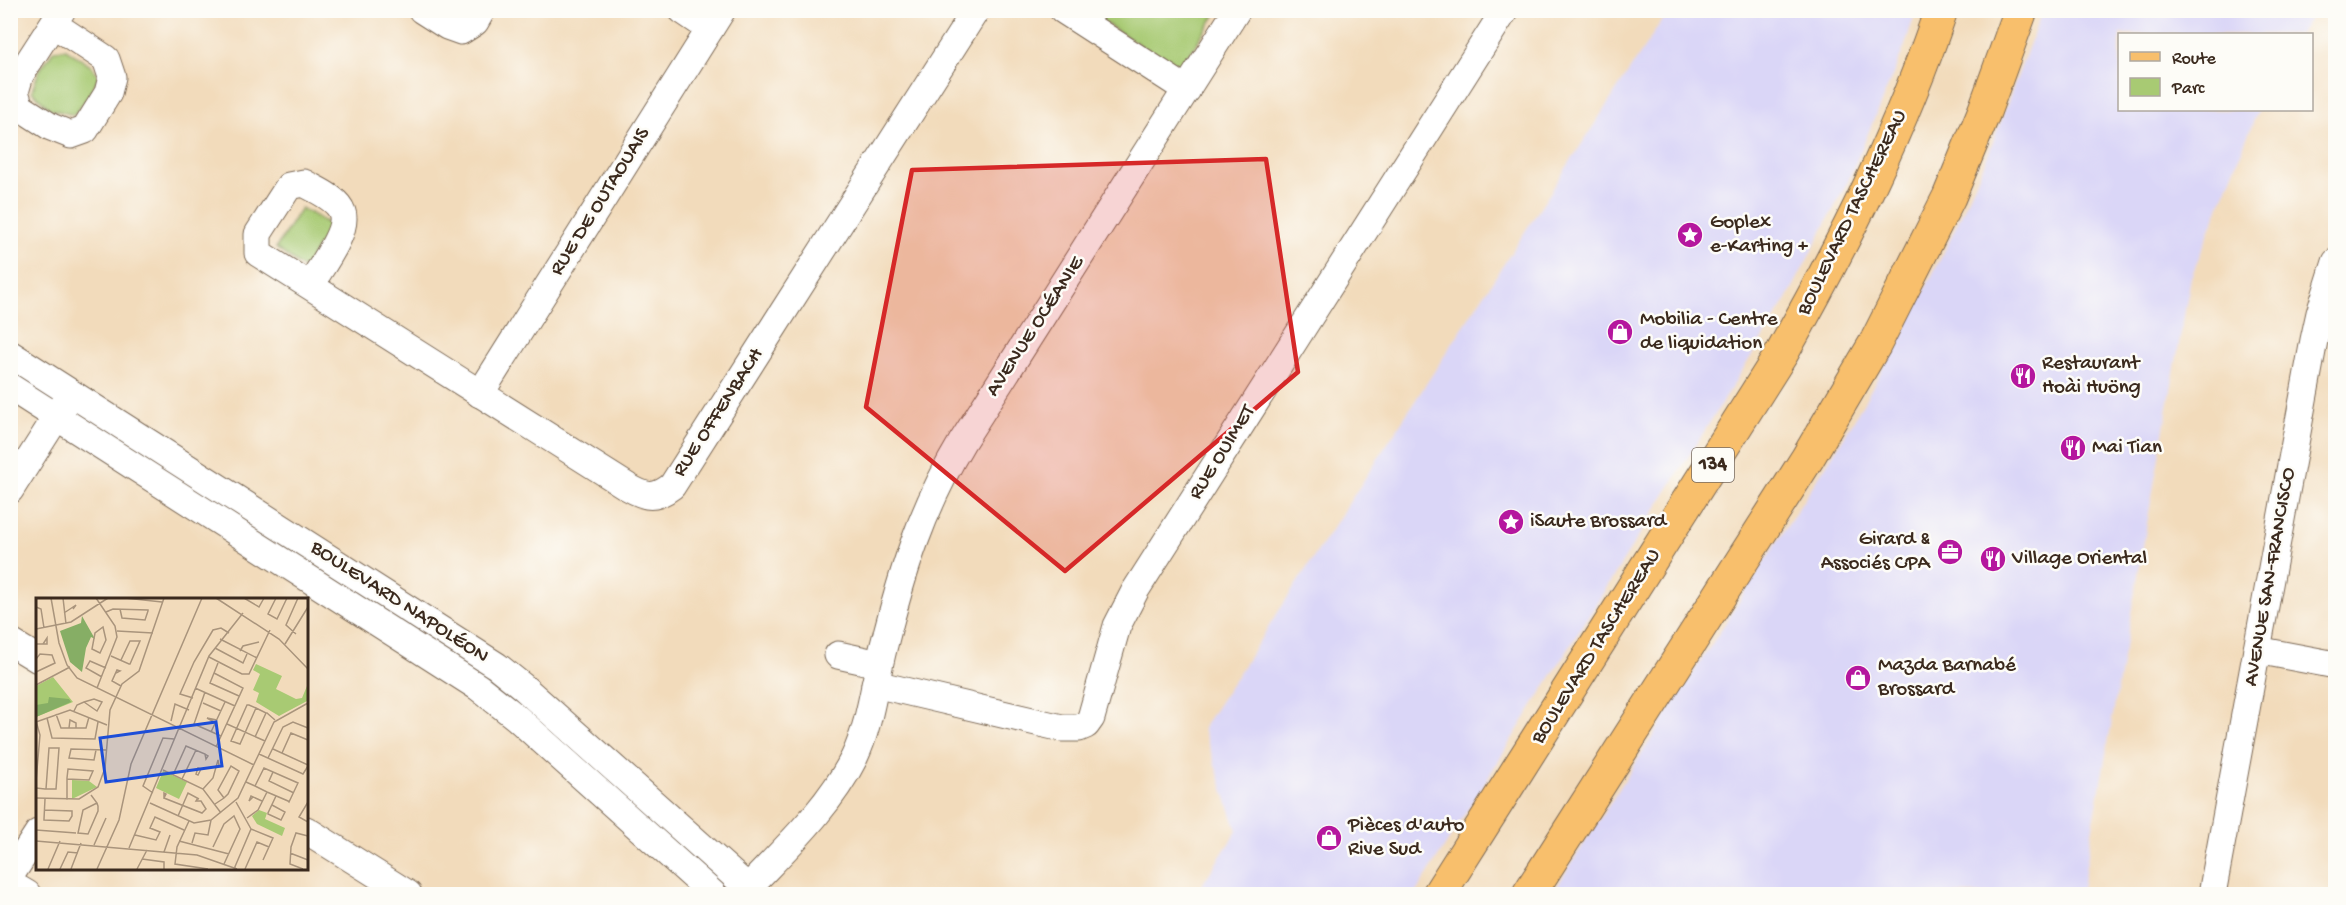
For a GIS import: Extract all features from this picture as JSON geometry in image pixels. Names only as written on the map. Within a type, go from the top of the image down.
[{"type":"main road","name":"BOULEVARD TASCHEREAU","points":[[1439,894],[1782,353],[1829,270],[1866,194],[1911,90],[1941,10]]},
{"type":"main road","points":[[1529,894],[1807,459],[1875,344],[1948,197],[1984,112],[2021,10]]},
{"type":"street","points":[[422,10],[447,26],[461,31],[475,22],[482,10]]},
{"type":"street","points":[[682,10],[716,20]]},
{"type":"street","name":"RUE OFFENBACH","points":[[310,285],[642,495],[660,495],[672,486],[976,10]]},
{"type":"street","points":[[1063,10],[1187,90]]},
{"type":"street","name":"AVENUE OCÉANIE","points":[[748,892],[823,804],[843,777],[860,743],[909,552],[931,499],[951,460],[1238,10]]},
{"type":"street","name":"RUE OUIMET","points":[[877,674],[1062,728],[1079,728],[1086,725],[1095,708],[1117,626],[1135,591],[1505,10]]},
{"type":"street","name":"RUE DE OUTAOUAIS","points":[[480,394],[716,20]]},
{"type":"street","name":"AVENUE SAN-FRANCISCO","points":[[2212,894],[2316,331],[2336,262]]},
{"type":"street","name":"BOULEVARD NAPOLÉON","points":[[10,354],[497,666],[522,686],[748,892]]},
{"type":"street","name":"BOULEVARD NAPOLÉON","points":[[10,387],[478,687],[517,718],[713,894]]},
{"type":"street","points":[[10,490],[72,393]]},
{"type":"street","points":[[10,642],[36,658]]},
{"type":"street","points":[[2257,650],[2336,665]]},
{"type":"street","points":[[838,655],[877,674]]},
{"type":"street","points":[[308,831],[408,894]]},
{"type":"street","points":[[10,876],[36,836]]},
{"type":"street","points":[[10,884],[27,894]]},
{"type":"highlighted area","points":[[1266,159],[1298,372],[1065,571],[866,407],[912,170]]},
{"type":"shaded area","points":[[1668,11],[1916,11],[1904,48],[1848,181],[1787,299],[1415,894],[1196,894],[1237,831],[1203,728]]},
{"type":"shaded area","points":[[2042,11],[2315,11],[2301,33],[2118,33],[2118,111],[2258,111],[2191,277],[2081,894],[1552,894],[1846,434],[1902,334],[1948,244],[1988,155]]},
{"type":"green space","points":[[1086,11],[1218,11],[1179,70]]},
{"type":"green space","points":[[66,49],[92,67],[99,76],[88,97],[74,115],[50,109],[32,91],[39,71],[54,50]]},
{"type":"green space","points":[[301,208],[331,225],[304,269],[276,248]]},
{"type":"place","name":"Goplex e-Karting +","points":[[1690,235]]},
{"type":"place","name":"Mobilia - Centre de liquidation","points":[[1620,332]]},
{"type":"place","name":"Restaurant Hoài Huöng","points":[[2023,376]]},
{"type":"place","name":"Mai Tian","points":[[2073,448]]},
{"type":"place","name":"iSaute Brossard","points":[[1511,522]]},
{"type":"place","name":"Girard & Associés CPA","points":[[1950,552]]},
{"type":"place","name":"Village Oriental","points":[[1993,559]]},
{"type":"place","name":"Mazda Barnabé Brossard","points":[[1858,678]]},
{"type":"place","name":"Pièces d'auto Rive Sud","points":[[1329,838]]}]
